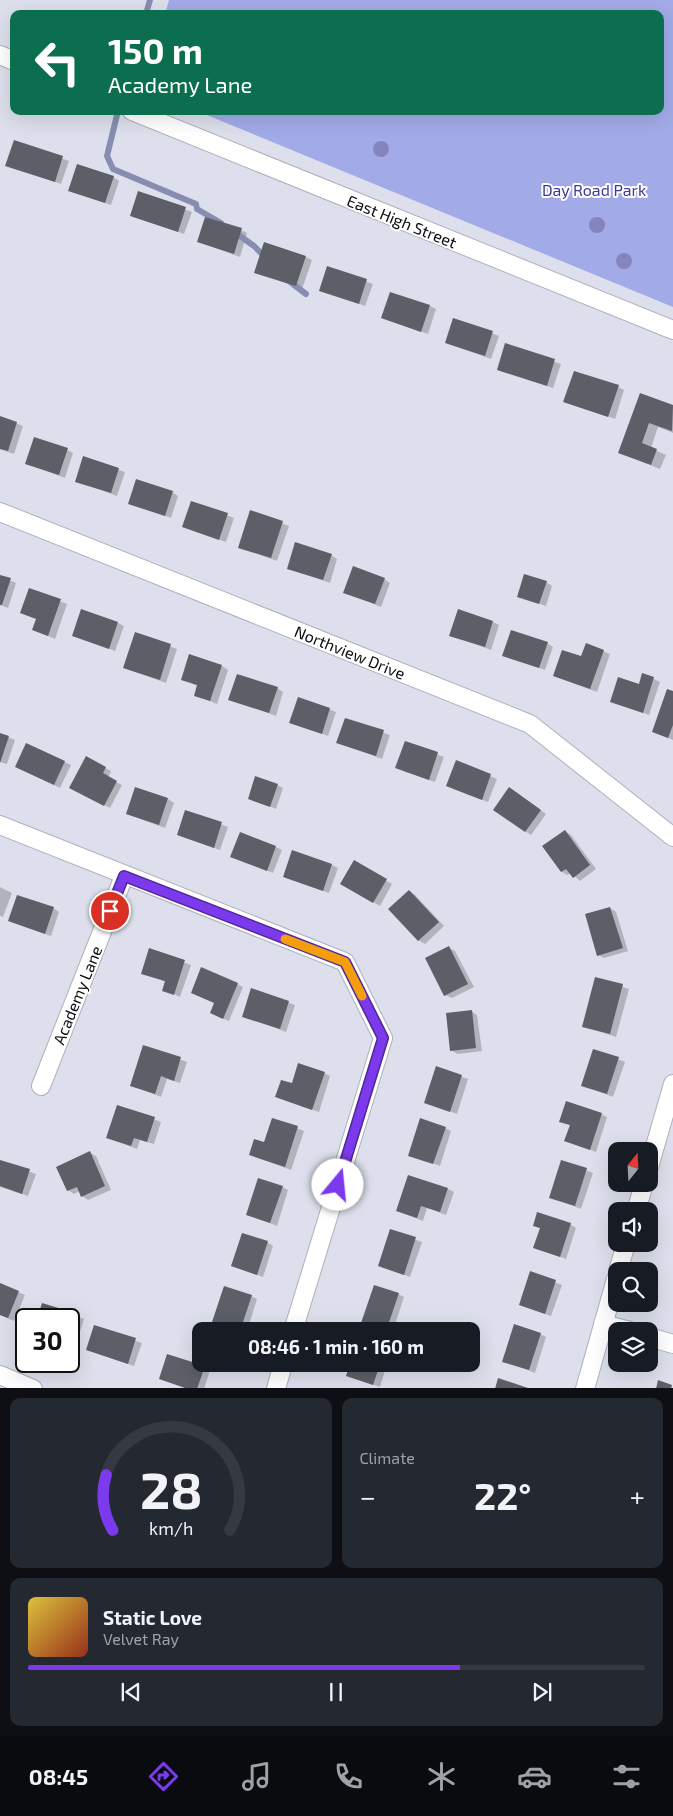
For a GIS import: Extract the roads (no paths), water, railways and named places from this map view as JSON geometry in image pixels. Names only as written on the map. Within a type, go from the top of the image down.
[{"type":"street","name":"East High Street","points":[[142,115],[673,330]]},
{"type":"street","name":"Northview Drive","points":[[0,512],[530,724],[673,837]]},
{"type":"street","points":[[0,825],[124,876],[345,962],[383,1038],[296,1322]]},
{"type":"street","name":"Academy Lane","points":[[41,1086],[124,876]]},
{"type":"street","points":[[656,1142],[673,1084]]},
{"type":"street","points":[[585,1388],[608,1307]]},
{"type":"street","points":[[603,1324],[608,1325]]},
{"type":"street","points":[[658,1340],[673,1344]]},
{"type":"street","points":[[276,1388],[281,1372]]},
{"type":"street","points":[[0,1375],[33,1388]]},
{"type":"waterway","points":[[147,10],[150,0]]},
{"type":"waterway","points":[[117,115],[107,156],[113,169],[196,204],[197,209],[221,223]]},
{"type":"waterway","points":[[233,231],[254,246],[266,258]]},
{"type":"waterway","points":[[289,281],[306,294]]},
{"type":"park label","name":"Day Road Park","points":[[594,189]]}]
